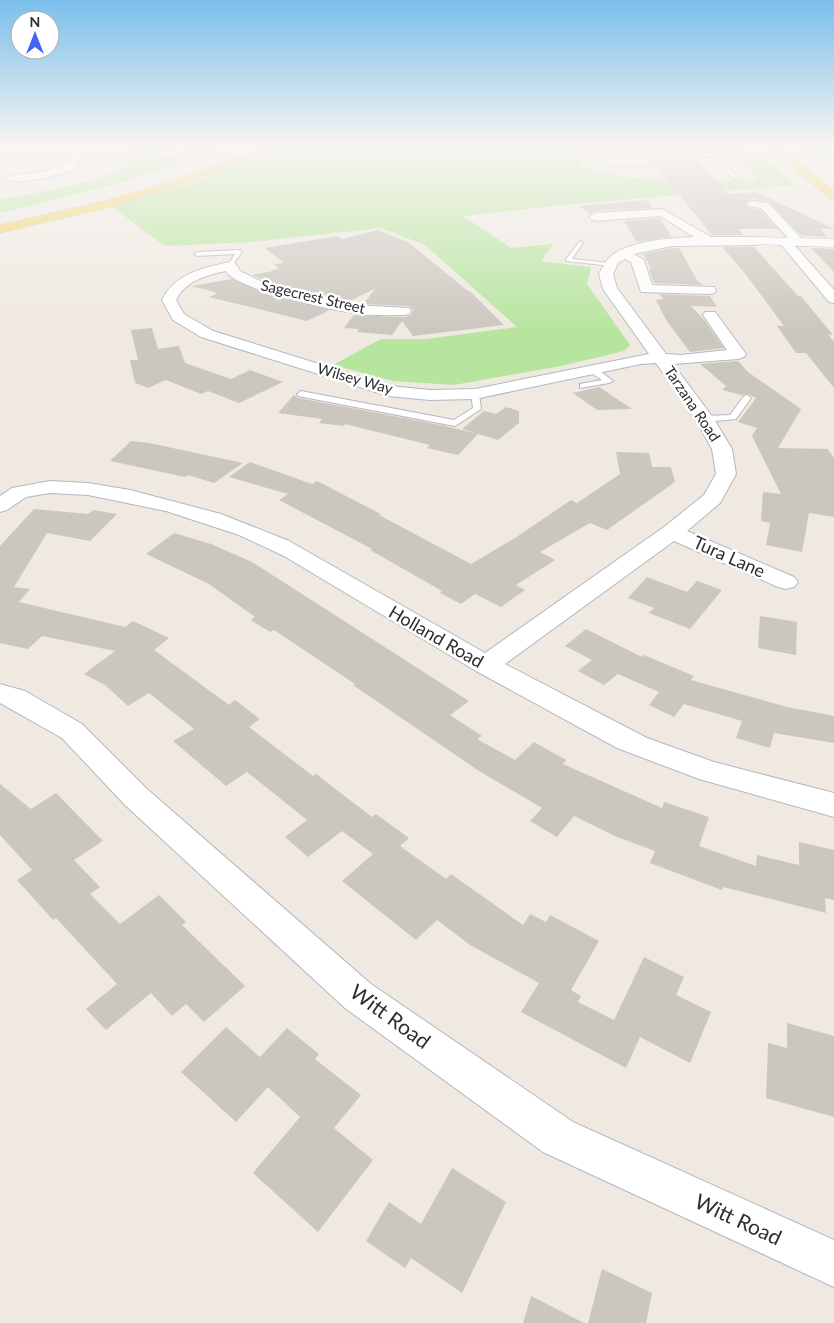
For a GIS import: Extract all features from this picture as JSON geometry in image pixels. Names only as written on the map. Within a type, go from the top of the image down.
[{"type":"main road","points":[[0,220],[47,209]]},
{"type":"main road","points":[[0,230],[87,209]]},
{"type":"street","points":[[767,209],[799,243]]},
{"type":"street","points":[[595,217],[662,212],[706,239]]},
{"type":"street","points":[[610,265],[624,254],[644,247],[673,241],[706,239],[834,243]]},
{"type":"street","points":[[785,242],[834,299]]},
{"type":"street","points":[[624,254],[637,260],[646,289],[709,290]]},
{"type":"street","name":"Tarzana Road","points":[[485,665],[672,532],[713,499],[726,474],[722,449],[705,419],[610,289],[606,274],[610,265]]},
{"type":"street","name":"Sagecrest Street","points":[[230,266],[234,274],[261,287],[354,309],[404,311]]},
{"type":"street","name":"Wilsey Way","points":[[230,266],[215,269],[191,278],[170,295],[169,300],[178,317],[208,334],[388,391],[430,395],[475,394],[641,359],[681,360],[738,354],[710,315]]},
{"type":"street","name":"Holland Road","points":[[0,506],[5,498],[36,487],[65,486],[126,495],[177,507],[229,523],[272,541],[485,665],[636,745],[731,779],[834,805]]},
{"type":"street","name":"Tura Lane","points":[[672,532],[786,582]]},
{"type":"street","name":"Witt Road","points":[[0,693],[15,698],[72,731],[136,797],[358,996],[558,1137],[834,1264]]},
{"type":"lane","points":[[580,244],[568,260],[610,265]]},
{"type":"lane","points":[[197,254],[239,252],[230,266]]},
{"type":"lane","points":[[583,386],[609,381],[593,370]]},
{"type":"lane","points":[[301,394],[455,423],[477,409],[475,394]]},
{"type":"lane","points":[[705,419],[733,417],[748,398]]},
{"type":"green space","points":[[0,209],[17,209],[0,213]]},
{"type":"green space","points":[[115,209],[528,209],[463,216],[511,248],[553,244],[541,261],[591,267],[587,284],[630,345],[624,351],[561,366],[454,385],[393,381],[333,365],[381,339],[426,339],[517,327],[425,245],[381,228],[252,242],[165,246]]},
{"type":"building","points":[[583,209],[639,209],[595,211],[590,214]]},
{"type":"building","points":[[690,209],[760,210],[778,229],[738,229],[743,235],[712,235]]},
{"type":"building","points":[[776,209],[792,209],[834,229],[820,229],[828,237],[802,236]]},
{"type":"building","points":[[660,218],[672,237],[637,242],[624,221]]},
{"type":"building","points":[[377,230],[408,242],[470,291],[504,325],[413,336],[402,321],[392,335],[357,332],[359,329],[344,328],[354,315],[404,317],[411,315],[413,310],[409,306],[363,304],[376,288],[348,302],[267,282],[252,275],[279,269],[274,264],[284,263],[265,248],[338,236],[343,239]]},
{"type":"building","points":[[722,247],[754,247],[798,296],[801,296],[833,335],[828,334],[834,342],[834,388],[806,353],[796,353],[777,326],[784,326],[744,272]]},
{"type":"building","points":[[679,248],[697,280],[703,285],[654,283],[649,269],[651,268],[643,254]]},
{"type":"building","points":[[811,248],[834,249],[834,272]]},
{"type":"building","points":[[232,279],[264,293],[330,310],[307,321],[209,297],[218,293],[191,286]]},
{"type":"building","points":[[660,294],[710,296],[717,307],[691,306],[705,321],[724,348],[690,352],[666,320],[656,300],[663,299]]},
{"type":"building","points":[[152,328],[158,349],[179,346],[185,363],[231,379],[250,370],[283,382],[239,403],[208,391],[201,394],[166,380],[148,388],[135,383],[130,360],[138,360],[131,330]]},
{"type":"building","points":[[738,361],[748,372],[801,409],[778,448],[828,449],[834,458],[834,517],[809,513],[802,552],[766,545],[770,523],[761,521],[763,492],[781,494],[752,436],[757,428],[738,422],[756,398],[748,394],[742,395],[722,390],[726,386],[700,364]]},
{"type":"building","points":[[599,387],[632,409],[597,410],[573,393]]},
{"type":"building","points":[[294,395],[298,398],[441,425],[478,434],[458,455],[427,448],[430,445],[345,424],[344,426],[319,423],[322,419],[278,413]]},
{"type":"building","points":[[506,407],[519,411],[519,423],[498,440],[462,429],[484,411],[496,414]]},
{"type":"building","points":[[131,441],[149,443],[243,463],[214,483],[188,475],[185,477],[110,461]]},
{"type":"building","points":[[616,452],[649,453],[652,467],[671,467],[675,482],[607,530],[590,523],[540,552],[555,560],[516,585],[525,590],[501,607],[475,594],[461,604],[370,550],[372,549],[279,500],[288,494],[229,477],[250,462],[312,484],[317,481],[471,564],[515,538],[571,500],[577,503],[620,474]]},
{"type":"building","points":[[34,509],[88,514],[93,510],[117,514],[90,541],[47,533],[14,587],[30,589],[19,602],[125,627],[133,621],[169,638],[154,650],[229,705],[235,700],[260,719],[249,727],[313,776],[316,774],[372,817],[376,814],[409,838],[400,846],[446,879],[451,874],[523,925],[530,914],[546,922],[550,915],[599,941],[571,990],[581,996],[578,1002],[614,1020],[644,957],[684,977],[676,995],[711,1012],[690,1063],[640,1037],[626,1068],[521,1012],[539,983],[470,945],[437,920],[416,940],[342,881],[373,854],[342,831],[308,857],[285,837],[307,820],[247,772],[226,786],[173,741],[194,729],[149,693],[128,706],[105,685],[84,674],[115,651],[42,636],[28,649],[0,643],[0,546]]},
{"type":"building","points":[[174,533],[211,544],[252,562],[469,701],[450,715],[482,736],[477,739],[515,760],[534,742],[566,760],[563,764],[662,808],[664,802],[709,817],[699,846],[756,866],[757,855],[799,865],[799,842],[834,850],[834,900],[825,898],[826,913],[723,887],[722,890],[650,863],[655,851],[617,837],[574,816],[557,837],[530,821],[542,808],[479,771],[274,630],[270,632],[251,620],[255,617],[209,584],[146,554]]},
{"type":"building","points":[[647,577],[687,592],[697,581],[722,590],[690,629],[649,613],[654,608],[628,598]]},
{"type":"building","points":[[760,616],[797,622],[796,655],[758,648]]},
{"type":"building","points":[[586,629],[642,657],[644,655],[694,676],[691,680],[787,707],[834,716],[834,743],[774,733],[770,748],[736,738],[742,721],[684,704],[674,717],[649,705],[659,692],[618,674],[604,685],[578,671],[592,660],[565,646]]},
{"type":"building","points":[[0,784],[31,809],[56,793],[103,841],[74,860],[100,887],[90,894],[120,924],[159,895],[186,922],[182,925],[245,986],[204,1022],[186,1004],[172,1016],[151,993],[106,1030],[86,1009],[117,984],[56,918],[53,920],[17,880],[32,870],[0,835]]},
{"type":"building","points":[[787,1023],[834,1036],[834,1117],[766,1098],[768,1043],[787,1048]]},
{"type":"building","points":[[226,1027],[260,1057],[287,1028],[319,1054],[315,1059],[361,1095],[334,1128],[373,1160],[318,1232],[253,1173],[300,1117],[268,1087],[236,1122],[181,1072]]},
{"type":"building","points":[[452,1168],[506,1202],[462,1293],[411,1258],[405,1268],[366,1241],[389,1202],[421,1224]]},
{"type":"building","points":[[602,1269],[652,1293],[646,1323],[588,1323]]},
{"type":"building","points":[[531,1296],[584,1323],[523,1323]]}]
